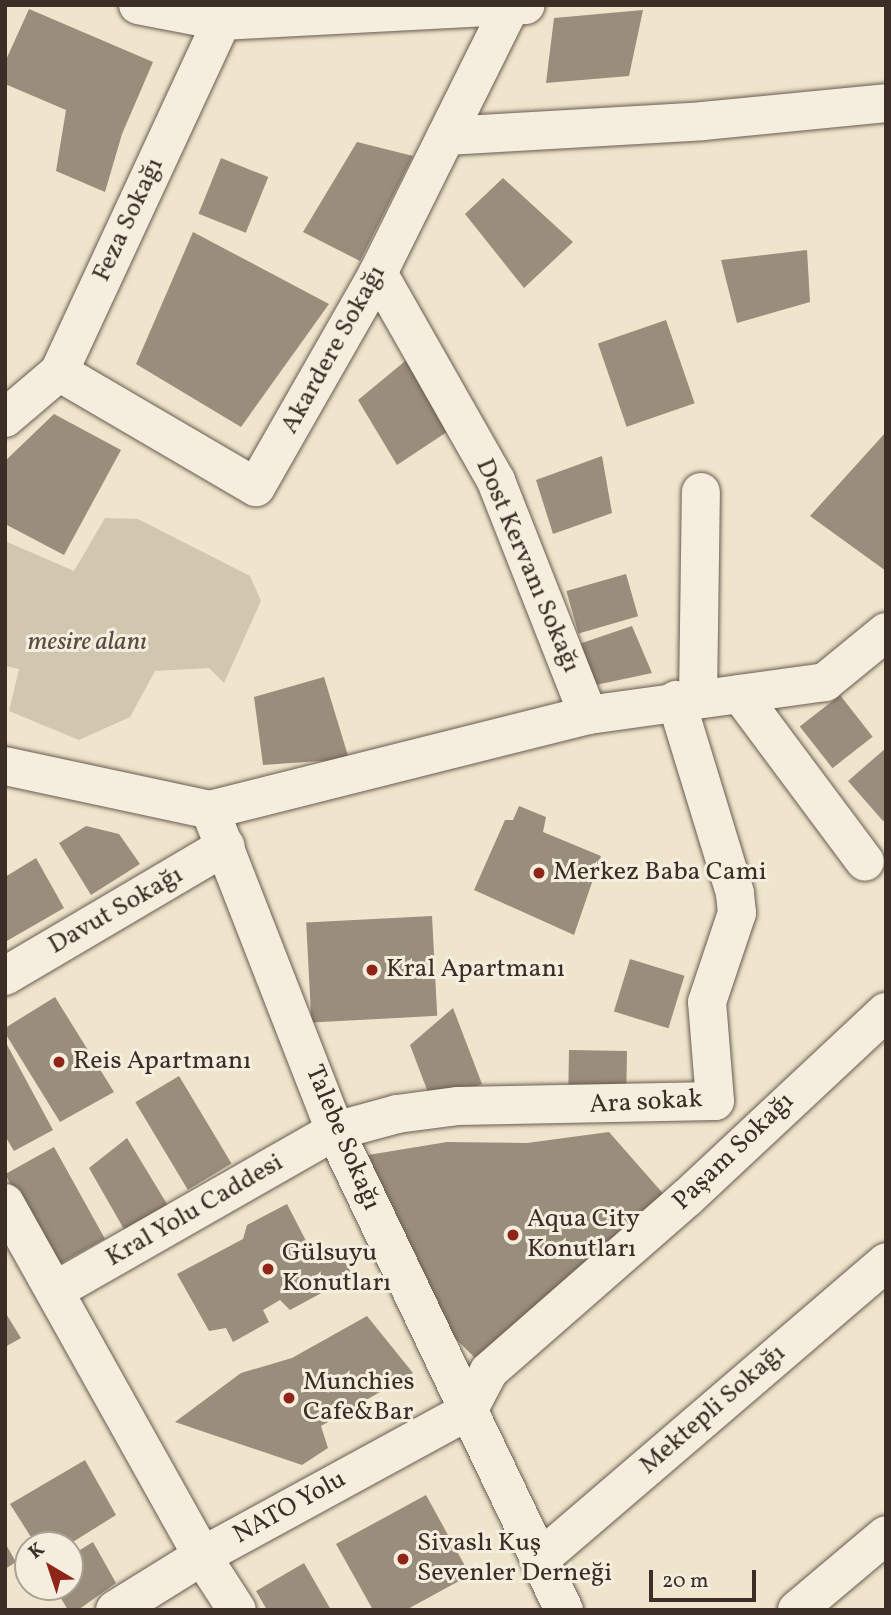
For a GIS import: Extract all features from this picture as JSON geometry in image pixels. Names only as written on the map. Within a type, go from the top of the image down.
[{"type":"street","points":[[138,5],[225,13],[518,6]]},
{"type":"street","name":"Akardere Sokağı","points":[[59,372],[256,487],[378,273],[446,136],[518,6]]},
{"type":"street","name":"Feza Sokağı","points":[[5,418],[59,372],[225,13]]},
{"type":"street","points":[[446,136],[702,121],[886,103]]},
{"type":"street","name":"Dost Kervanı Sokağı","points":[[378,273],[496,481],[588,715]]},
{"type":"street","name":"Ara sokak","points":[[335,1131],[397,1114],[458,1106],[715,1101],[708,1002],[737,913],[735,893],[687,700],[701,492]]},
{"type":"street","points":[[5,766],[210,810],[588,715],[825,682],[886,632]]},
{"type":"street","points":[[740,694],[865,862]]},
{"type":"street","name":"Talebe Sokağı","points":[[210,810],[335,1131],[564,1610]]},
{"type":"street","name":"Davut Sokağı","points":[[5,976],[226,846]]},
{"type":"street","name":"Paşam Sokağı","points":[[468,1411],[489,1371],[886,1012]]},
{"type":"street","points":[[715,1101],[751,1136]]},
{"type":"street","name":"Kral Yolu Caddesi","points":[[56,1290],[335,1131]]},
{"type":"street","points":[[5,1203],[56,1290],[202,1556],[237,1610]]},
{"type":"street","name":"Mektepli Sokağı","points":[[540,1559],[886,1262]]},
{"type":"street","name":"NATO Yolu","points":[[115,1610],[202,1556],[468,1411]]},
{"type":"street","points":[[797,1610],[886,1535]]},
{"type":"green space","name":"mesire alanı","points":[[105,518],[138,519],[250,576],[261,601],[224,683],[209,668],[155,671],[130,717],[79,740],[9,711],[19,669],[5,666],[5,541],[74,571]]},
{"type":"building","points":[[29,9],[153,62],[122,134],[105,192],[56,171],[66,110],[5,84],[5,62]]},
{"type":"building","points":[[643,10],[629,76],[546,83],[554,18]]},
{"type":"building","points":[[357,142],[413,156],[360,261],[303,232]]},
{"type":"building","points":[[221,158],[268,177],[246,233],[199,214]]},
{"type":"building","points":[[503,178],[573,242],[524,288],[465,214]]},
{"type":"building","points":[[193,232],[329,304],[241,427],[136,364]]},
{"type":"building","points":[[807,250],[810,302],[737,323],[721,260]]},
{"type":"building","points":[[666,320],[695,403],[627,427],[598,343]]},
{"type":"building","points":[[421,348],[462,422],[397,465],[358,400]]},
{"type":"building","points":[[54,414],[121,450],[64,555],[5,524],[5,461]]},
{"type":"building","points":[[886,432],[886,571],[810,516]]},
{"type":"building","points":[[602,456],[612,513],[553,534],[536,480]]},
{"type":"building","points":[[626,574],[638,616],[579,633],[566,591]]},
{"type":"building","points":[[632,626],[652,673],[591,686],[579,644]]},
{"type":"building","points":[[324,677],[349,759],[263,765],[254,697]]},
{"type":"building","points":[[840,695],[873,737],[832,768],[800,726]]},
{"type":"building","points":[[886,748],[886,819],[883,821],[848,781]]},
{"type":"building","name":"Merkez Baba Cami","points":[[519,806],[546,817],[543,832],[601,856],[574,935],[474,890],[505,820],[513,820]]},
{"type":"building","points":[[86,826],[119,834],[140,864],[91,895],[59,843]]},
{"type":"building","points":[[36,858],[64,908],[5,942],[5,877]]},
{"type":"building","name":"Kral Apartmanı","points":[[432,916],[437,1016],[311,1022],[306,923]]},
{"type":"building","points":[[630,959],[685,976],[668,1028],[614,1012]]},
{"type":"building","name":"Reis Apartmanı","points":[[55,997],[114,1092],[60,1122],[5,1033],[5,1028]]},
{"type":"building","points":[[453,1008],[482,1084],[432,1103],[410,1045]]},
{"type":"building","points":[[5,1041],[53,1130],[14,1151],[5,1136]]},
{"type":"building","points":[[569,1050],[627,1051],[626,1096],[568,1095]]},
{"type":"building","points":[[179,1076],[232,1163],[188,1190],[135,1102]]},
{"type":"building","name":"Aqua City Konutları","points":[[609,1132],[667,1198],[479,1362],[446,1329],[368,1155],[447,1142],[527,1143]]},
{"type":"building","points":[[127,1138],[170,1209],[125,1231],[89,1168]]},
{"type":"building","points":[[54,1147],[105,1239],[56,1266],[5,1174]]},
{"type":"building","name":"Gülsuyu Konutları","points":[[287,1204],[318,1264],[341,1255],[353,1276],[290,1310],[280,1300],[263,1310],[269,1322],[233,1342],[226,1328],[209,1331],[177,1274],[243,1239],[247,1225]]},
{"type":"building","points":[[5,1312],[21,1338],[5,1347]]},
{"type":"building","name":"Munchies Cafe&Bar","points":[[367,1316],[413,1373],[321,1426],[328,1448],[302,1465],[175,1422],[241,1373],[292,1358]]},
{"type":"building","points":[[85,1460],[116,1515],[84,1535],[84,1531],[27,1531],[10,1504]]},
{"type":"building","name":"Sivaslı Kuş Sevenler Derneği","points":[[426,1495],[470,1575],[406,1610],[373,1610],[336,1544]]},
{"type":"building","points":[[93,1542],[116,1583],[78,1610],[68,1610],[63,1601],[84,1601],[84,1547]]},
{"type":"building","points":[[5,1543],[14,1563],[5,1569]]},
{"type":"building","points":[[304,1563],[331,1610],[267,1610],[256,1591]]},
{"type":"place","name":"Merkez Baba Cami","points":[[539,873]]},
{"type":"place","name":"Kral Apartmanı","points":[[372,970]]},
{"type":"place","name":"Reis Apartmanı","points":[[59,1062]]},
{"type":"place","name":"Aqua City Konutları","points":[[513,1235]]},
{"type":"place","name":"Gülsuyu Konutları","points":[[268,1269]]},
{"type":"place","name":"Munchies Cafe&Bar","points":[[289,1398]]},
{"type":"place","name":"Sivaslı Kuş Sevenler Derneği","points":[[403,1559]]}]
